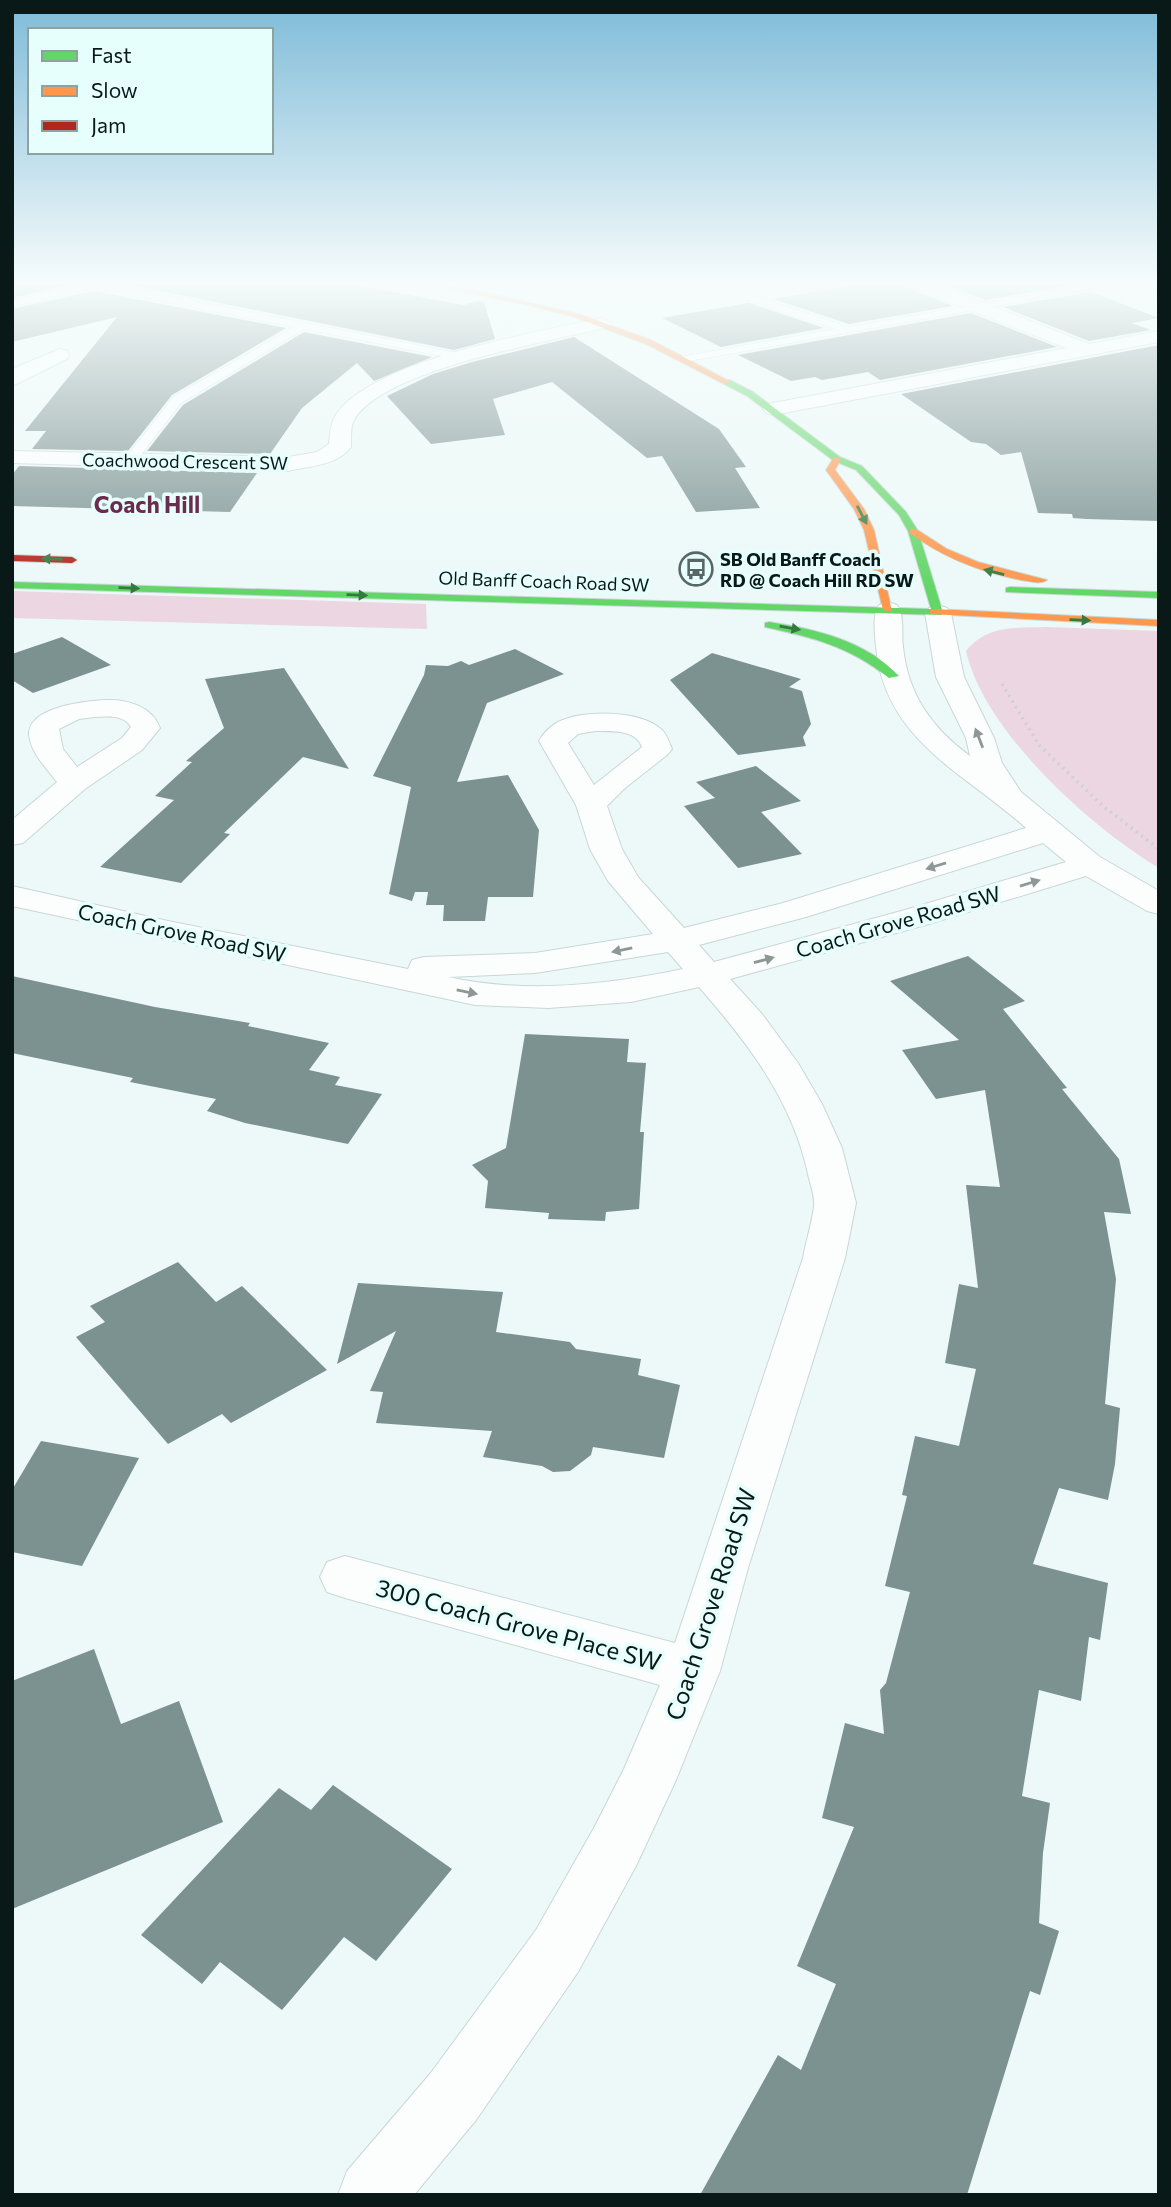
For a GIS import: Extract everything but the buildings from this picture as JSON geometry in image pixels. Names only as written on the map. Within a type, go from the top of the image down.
[{"type":"main road","points":[[726,383],[773,410],[837,458],[867,475],[903,514],[913,531],[934,594]]},
{"type":"main road","points":[[837,458],[830,470],[859,509],[869,530],[888,594]]},
{"type":"main road","points":[[913,531],[939,552],[966,564],[1011,576],[1159,593]]},
{"type":"main road","points":[[12,558],[95,560]]},
{"type":"main road","name":"Old Banff Coach Road SW","points":[[12,585],[502,599],[934,594],[1159,623]]},
{"type":"main road","name":"Old Banff Coach Road SW","points":[[861,586],[888,594]]},
{"type":"main road","points":[[988,590],[1159,593]]},
{"type":"main road","points":[[502,599],[770,625],[810,632],[842,640],[870,655],[893,676]]},
{"type":"street","name":"Coachwood Crescent SW","points":[[12,457],[288,464],[324,457],[340,447],[340,433],[345,416],[370,394],[392,383]]},
{"type":"street","points":[[773,410],[915,383]]},
{"type":"street","points":[[888,594],[888,640],[893,676],[906,705],[921,727],[960,764],[1011,798],[1090,864],[1159,904]]},
{"type":"street","points":[[934,594],[950,677],[980,738],[988,763],[1011,798]]},
{"type":"street","points":[[12,836],[74,783]]},
{"type":"street","points":[[592,805],[606,849],[624,881],[689,957]]},
{"type":"street","name":"Coach Grove Road SW","points":[[12,896],[169,932],[353,967],[475,994],[548,997],[631,991],[753,920],[1048,831]]},
{"type":"street","name":"Coach Grove Road SW","points":[[353,967],[534,964],[608,953],[689,957],[917,917],[1090,864]]},
{"type":"street","name":"Coach Grove Road SW","points":[[371,2195],[453,2098],[557,1951],[615,1847],[648,1780],[693,1671],[723,1568],[824,1258],[835,1203],[822,1148],[779,1063],[749,1023],[689,957]]},
{"type":"street","name":"300 Coach Grove Place SW","points":[[345,1577],[693,1671]]},
{"type":"lane","points":[[130,460],[177,400],[206,383]]},
{"type":"path","points":[[1001,683],[1039,745],[1104,807],[1159,849]]},
{"type":"shaded area","points":[[12,591],[426,604],[427,629],[12,618]]},
{"type":"shaded area","points":[[1047,627],[1159,631],[1159,868],[1102,828],[1043,774],[994,713],[977,682],[966,651],[974,643],[992,632]]},
{"type":"traffic: fast","points":[[729,383],[750,394],[837,459],[859,468],[903,514],[913,531],[938,613]]},
{"type":"traffic: fast","points":[[12,585],[934,612]]},
{"type":"traffic: fast","points":[[1010,590],[1159,595]]},
{"type":"traffic: fast","points":[[769,625],[820,636],[850,647],[893,676]]},
{"type":"traffic: slow","points":[[837,459],[830,470],[859,509],[869,530],[888,610]]},
{"type":"traffic: slow","points":[[913,531],[943,551],[974,565],[1042,580]]},
{"type":"traffic: slow","points":[[934,612],[1159,623]]},
{"type":"traffic: jam","points":[[12,558],[72,560]]},
{"type":"place","name":"SB Old Banff Coach RD @ Coach Hill RD SW","points":[[696,569]]},
{"type":"district","name":"Coach Hill","points":[[147,504]]}]
